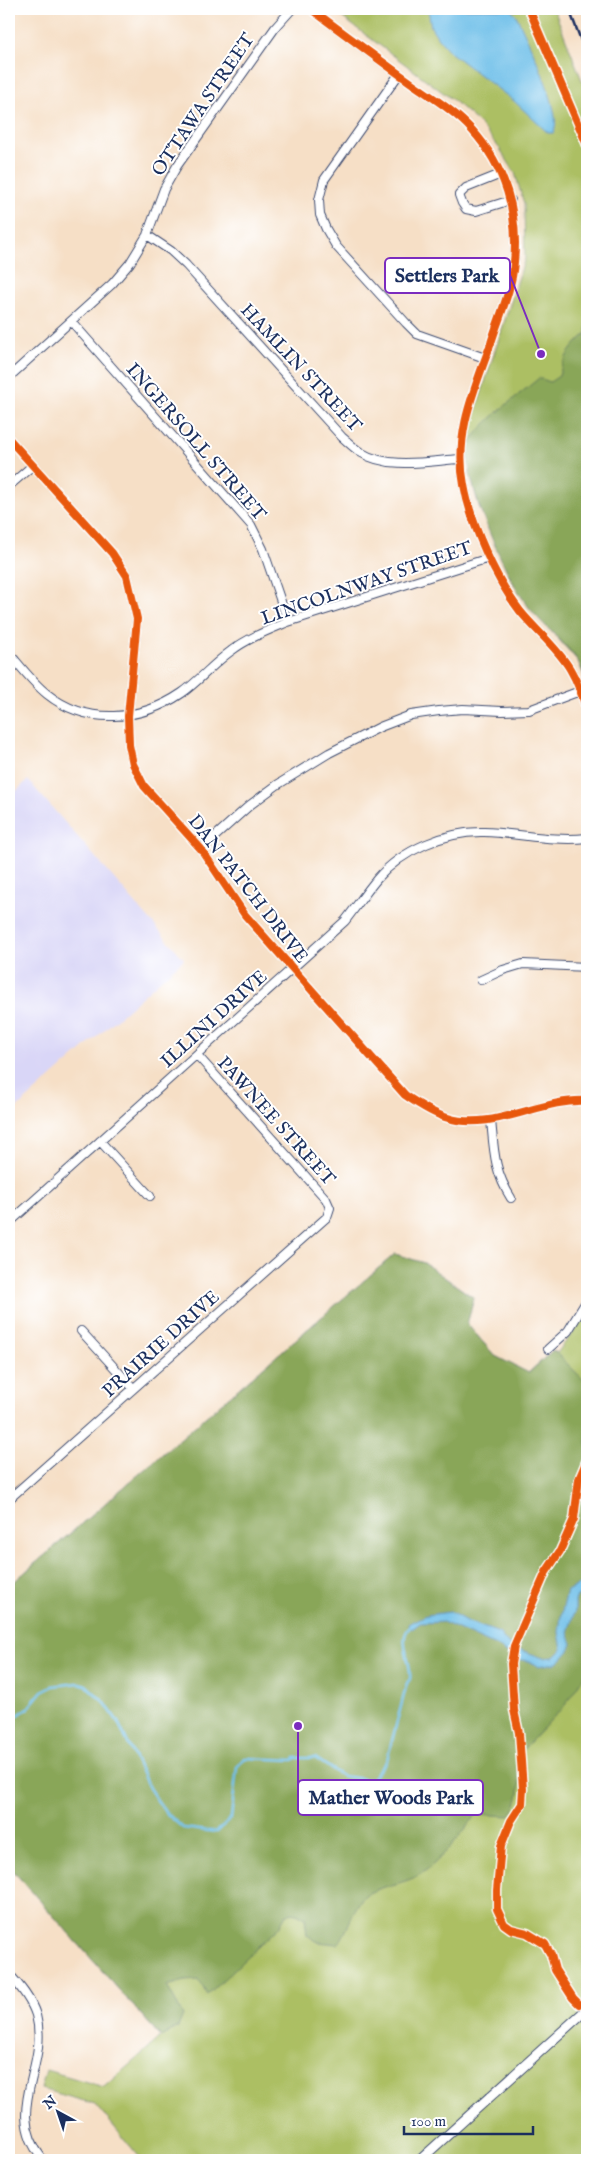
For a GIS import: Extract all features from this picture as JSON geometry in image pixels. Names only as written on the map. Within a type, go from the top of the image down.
[{"type":"street","name":"OTTAWA STREET","points":[[9,377],[112,284],[130,263],[147,234],[164,189],[177,166],[275,28],[292,9]]},
{"type":"street","points":[[311,9],[472,129],[489,151],[501,174],[511,200],[516,238],[514,265],[508,291],[462,430],[460,460],[464,486],[470,508],[489,558],[504,588],[520,611],[570,669],[587,712]]},
{"type":"street","points":[[399,74],[324,180],[319,200],[320,216],[336,246],[418,334],[486,358]]},
{"type":"street","points":[[501,174],[466,188],[459,195],[462,204],[466,209],[476,211],[511,200]]},
{"type":"street","name":"HAMLIN STREET","points":[[147,234],[171,251],[186,265],[342,437],[360,452],[379,460],[402,463],[460,460]]},
{"type":"street","name":"INGERSOLL STREET","points":[[71,321],[251,525],[262,549],[288,622]]},
{"type":"street","name":"DAN PATCH DRIVE","points":[[9,439],[112,553],[127,576],[137,620],[128,716],[129,745],[133,764],[144,786],[201,849],[245,916],[292,970],[405,1095],[449,1119],[491,1120],[563,1101],[587,1101]]},
{"type":"street","points":[[9,486],[32,466]]},
{"type":"street","name":"LINCOLNWAY STREET","points":[[9,653],[47,694],[64,706],[88,714],[106,717],[128,716],[166,703],[183,692],[231,650],[259,634],[288,622],[489,558]]},
{"type":"street","points":[[201,849],[250,805],[277,786],[329,753],[380,727],[411,715],[439,711],[463,709],[502,712],[528,710],[580,691]]},
{"type":"street","name":"ILLINI DRIVE","points":[[9,1223],[345,922],[378,878],[394,864],[416,850],[439,840],[469,833],[482,832],[577,839],[587,838]]},
{"type":"street","points":[[481,980],[503,970],[524,964],[587,967]]},
{"type":"street","name":"PAWNEE STREET","points":[[197,1055],[326,1199],[330,1208]]},
{"type":"street","points":[[491,1120],[495,1163],[501,1182],[510,1198]]},
{"type":"street","points":[[100,1141],[150,1196]]},
{"type":"street","name":"PRAIRIE DRIVE","points":[[9,1499],[327,1216],[330,1208]]},
{"type":"street","points":[[548,1349],[568,1331],[587,1300]]},
{"type":"street","points":[[82,1331],[133,1388]]},
{"type":"street","points":[[9,1974],[27,1995],[36,2017],[39,2034],[38,2050],[26,2101],[26,2118],[32,2143],[43,2160]]},
{"type":"street","points":[[425,2159],[587,2009]]},
{"type":"shaded area","points":[[28,780],[184,959],[9,1115],[9,794],[11,796]]},
{"type":"green space","points":[[331,9],[554,9],[587,93],[587,682],[577,660],[526,603],[510,578],[479,506],[471,477],[469,446],[474,416],[525,258],[524,204],[515,173],[500,149],[479,123],[453,100]]},
{"type":"green space","points":[[587,333],[587,682],[576,658],[531,610],[507,571],[478,503],[472,481],[469,447],[473,439],[489,420],[539,378],[550,382],[559,376],[569,352]]},
{"type":"green space","points":[[395,1254],[424,1263],[474,1298],[467,1324],[495,1356],[528,1373],[553,1350],[557,1353],[587,1314],[587,2160],[142,2160],[95,2104],[41,2089],[46,2070],[104,2087],[161,2037],[9,1866],[9,1586]]},
{"type":"green space","points":[[395,1254],[424,1263],[474,1298],[467,1324],[495,1356],[529,1373],[553,1350],[587,1383],[587,1672],[565,1705],[516,1757],[519,1794],[510,1816],[477,1814],[444,1854],[421,1874],[367,1894],[359,1903],[338,1944],[318,1942],[307,1935],[305,1918],[297,1913],[286,1914],[279,1927],[207,1995],[199,1980],[185,1981],[167,1986],[183,2015],[178,2027],[161,2037],[9,1866],[9,1586]]},
{"type":"water","points":[[428,9],[510,9],[516,15],[543,75],[554,110],[556,124],[553,133],[548,133],[514,101],[451,53],[431,27]]},
{"type":"water","points":[[587,1584],[587,1593],[577,1596],[575,1601],[575,1611],[568,1632],[572,1644],[567,1654],[557,1663],[538,1666],[529,1661],[516,1659],[498,1647],[443,1622],[420,1623],[412,1629],[408,1624],[427,1615],[450,1612],[466,1621],[499,1633],[509,1645],[518,1649],[543,1658],[554,1657],[562,1649],[559,1632],[567,1591],[578,1585]]},
{"type":"waterway","points":[[9,1722],[28,1708],[42,1691],[52,1686],[79,1683],[86,1685],[105,1703],[118,1722],[149,1788],[165,1812],[183,1828],[217,1832],[231,1818],[237,1767],[245,1758],[293,1760],[295,1758],[315,1758],[342,1776],[371,1780],[387,1760],[407,1683],[410,1679],[404,1642],[408,1630],[413,1625]]},
{"type":"railway","points":[[569,9],[587,56]]},
{"type":"cycle path","points":[[311,9],[457,116],[483,144],[501,175],[512,209],[515,244],[513,272],[505,303],[467,413],[462,448],[464,485],[467,501],[478,534],[502,584],[520,611],[565,661],[582,695],[587,711]]},
{"type":"cycle path","points":[[529,9],[587,145]]},
{"type":"cycle path","points":[[9,439],[112,553],[127,576],[137,619],[128,716],[129,745],[133,764],[144,786],[201,849],[245,915],[405,1095],[437,1114],[465,1121],[482,1121],[552,1104],[587,1101]]},
{"type":"cycle path","points":[[579,2004],[555,1970],[551,1955],[545,1944],[527,1933],[511,1929],[504,1924],[497,1909],[497,1890],[501,1846],[511,1821],[522,1804],[523,1789],[519,1733],[514,1710],[511,1664],[514,1646],[546,1572],[560,1551],[574,1519],[579,1479],[587,1460]]},
{"type":"place","name":"Settlers Park","points":[[541,354]]},
{"type":"place","name":"Mather Woods Park","points":[[298,1726]]}]
